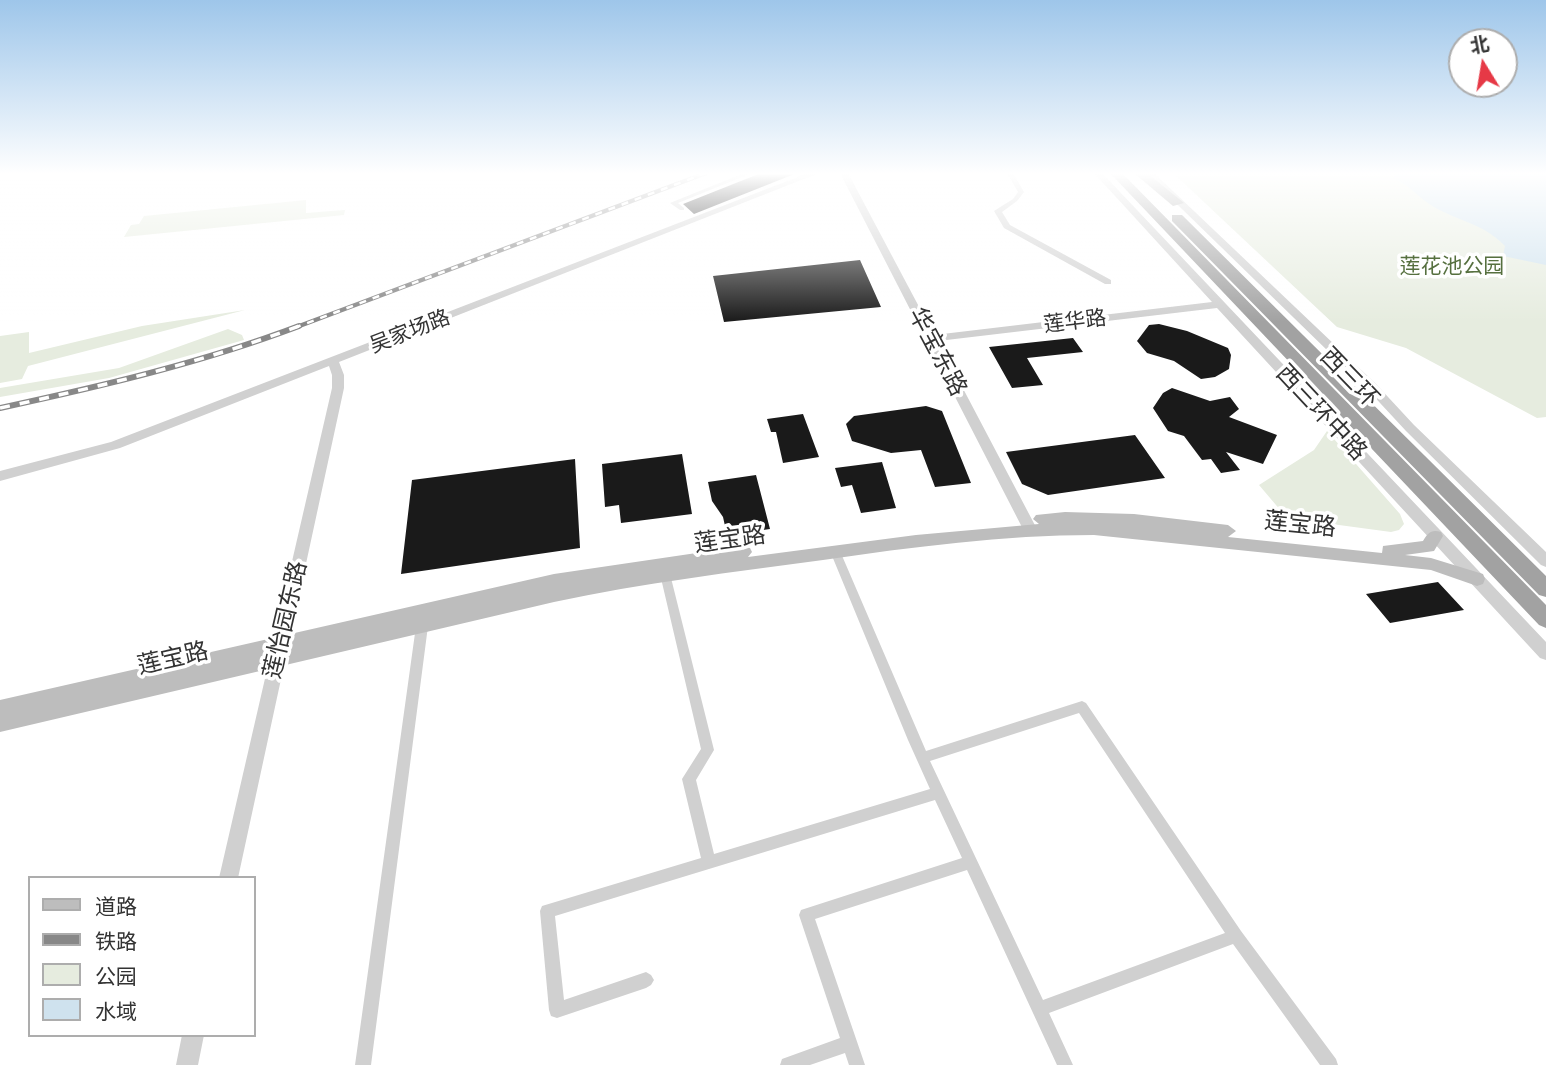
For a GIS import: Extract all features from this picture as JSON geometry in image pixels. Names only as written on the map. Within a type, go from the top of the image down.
[{"type":"highway","name":"西三环","points":[[1164,223],[1546,619]]},
{"type":"highway","name":"西三环","points":[[1181,223],[1546,589]]},
{"type":"main road","name":"莲宝路","points":[[0,708],[665,574],[1028,526],[1075,516],[1125,519],[1409,551],[1429,547],[1435,536]]},
{"type":"main road","name":"莲宝路","points":[[0,724],[554,582],[634,567],[846,539],[1028,526],[1105,530],[1431,564],[1477,579]]},
{"type":"street","name":"吴家场路","points":[[0,476],[115,445],[684,223]]},
{"type":"street","name":"华宝东路","points":[[869,223],[1028,526]]},
{"type":"street","points":[[1005,223],[1108,282]]},
{"type":"street","name":"西三环中路","points":[[1145,223],[1546,653]]},
{"type":"street","name":"西三环中路","points":[[1199,223],[1372,387],[1410,428],[1546,561]]},
{"type":"street","name":"莲华路","points":[[929,339],[1220,304]]},
{"type":"street","name":"莲怡园东路","points":[[228,876],[338,388],[338,375],[333,362]]},
{"type":"street","points":[[835,551],[922,758],[1065,1065]]},
{"type":"street","points":[[665,574],[708,750],[688,779],[709,862]]},
{"type":"street","points":[[363,1065],[422,625]]},
{"type":"street","points":[[922,758],[1082,707],[1236,936],[1330,1065]]},
{"type":"street","points":[[646,980],[557,1010],[547,911],[939,793]]},
{"type":"street","points":[[856,1065],[806,915],[971,862]]},
{"type":"street","points":[[1040,1009],[1236,936]]},
{"type":"street","points":[[187,1065],[194,1037]]},
{"type":"street","points":[[788,1065],[849,1043]]},
{"type":"green space","points":[[267,223],[124,237],[131,225]]},
{"type":"green space","name":"莲花池公园","points":[[1226,223],[1546,223],[1546,417],[1537,418],[1406,348],[1337,327]]},
{"type":"green space","points":[[245,310],[28,366],[22,379],[0,383],[0,336],[29,332],[29,353],[142,326]]},
{"type":"green space","points":[[228,329],[242,335],[244,340],[109,378],[0,397],[0,388],[119,368]]},
{"type":"green space","points":[[1327,431],[1400,514],[1404,524],[1399,530],[1391,532],[1287,518],[1259,485],[1314,450]]},
{"type":"water","points":[[1469,223],[1546,223],[1546,265],[1503,256],[1505,246]]},
{"type":"building","points":[[860,260],[881,307],[724,322],[713,276]]},
{"type":"building","points":[[1159,324],[1187,331],[1228,348],[1231,355],[1229,369],[1215,377],[1201,379],[1174,361],[1147,353],[1137,341],[1149,325]]},
{"type":"building","points":[[1073,338],[1083,352],[1027,358],[1043,385],[1012,388],[989,347]]},
{"type":"building","points":[[1172,388],[1210,401],[1230,397],[1239,409],[1229,417],[1277,435],[1263,464],[1226,452],[1240,470],[1221,473],[1211,459],[1202,460],[1184,436],[1168,431],[1153,408],[1163,393]]},
{"type":"building","points":[[926,406],[942,411],[971,483],[935,487],[921,450],[891,453],[852,441],[846,424],[854,416]]},
{"type":"building","points":[[803,414],[819,457],[783,463],[776,432],[771,432],[767,419]]},
{"type":"building","points":[[1135,435],[1165,478],[1048,495],[1022,484],[1006,452]]},
{"type":"building","points":[[682,454],[692,514],[621,523],[619,505],[605,507],[602,464]]},
{"type":"building","points":[[575,459],[580,548],[401,574],[412,480]]},
{"type":"building","points":[[882,462],[896,508],[861,513],[852,485],[841,487],[835,468]]},
{"type":"building","points":[[756,475],[770,529],[727,535],[723,517],[712,501],[708,482]]},
{"type":"building","points":[[1438,582],[1464,610],[1390,623],[1366,594]]},
{"type":"railway","points":[[294,328],[574,223]]},
{"type":"railway","points":[[0,408],[151,373],[299,326]]}]
